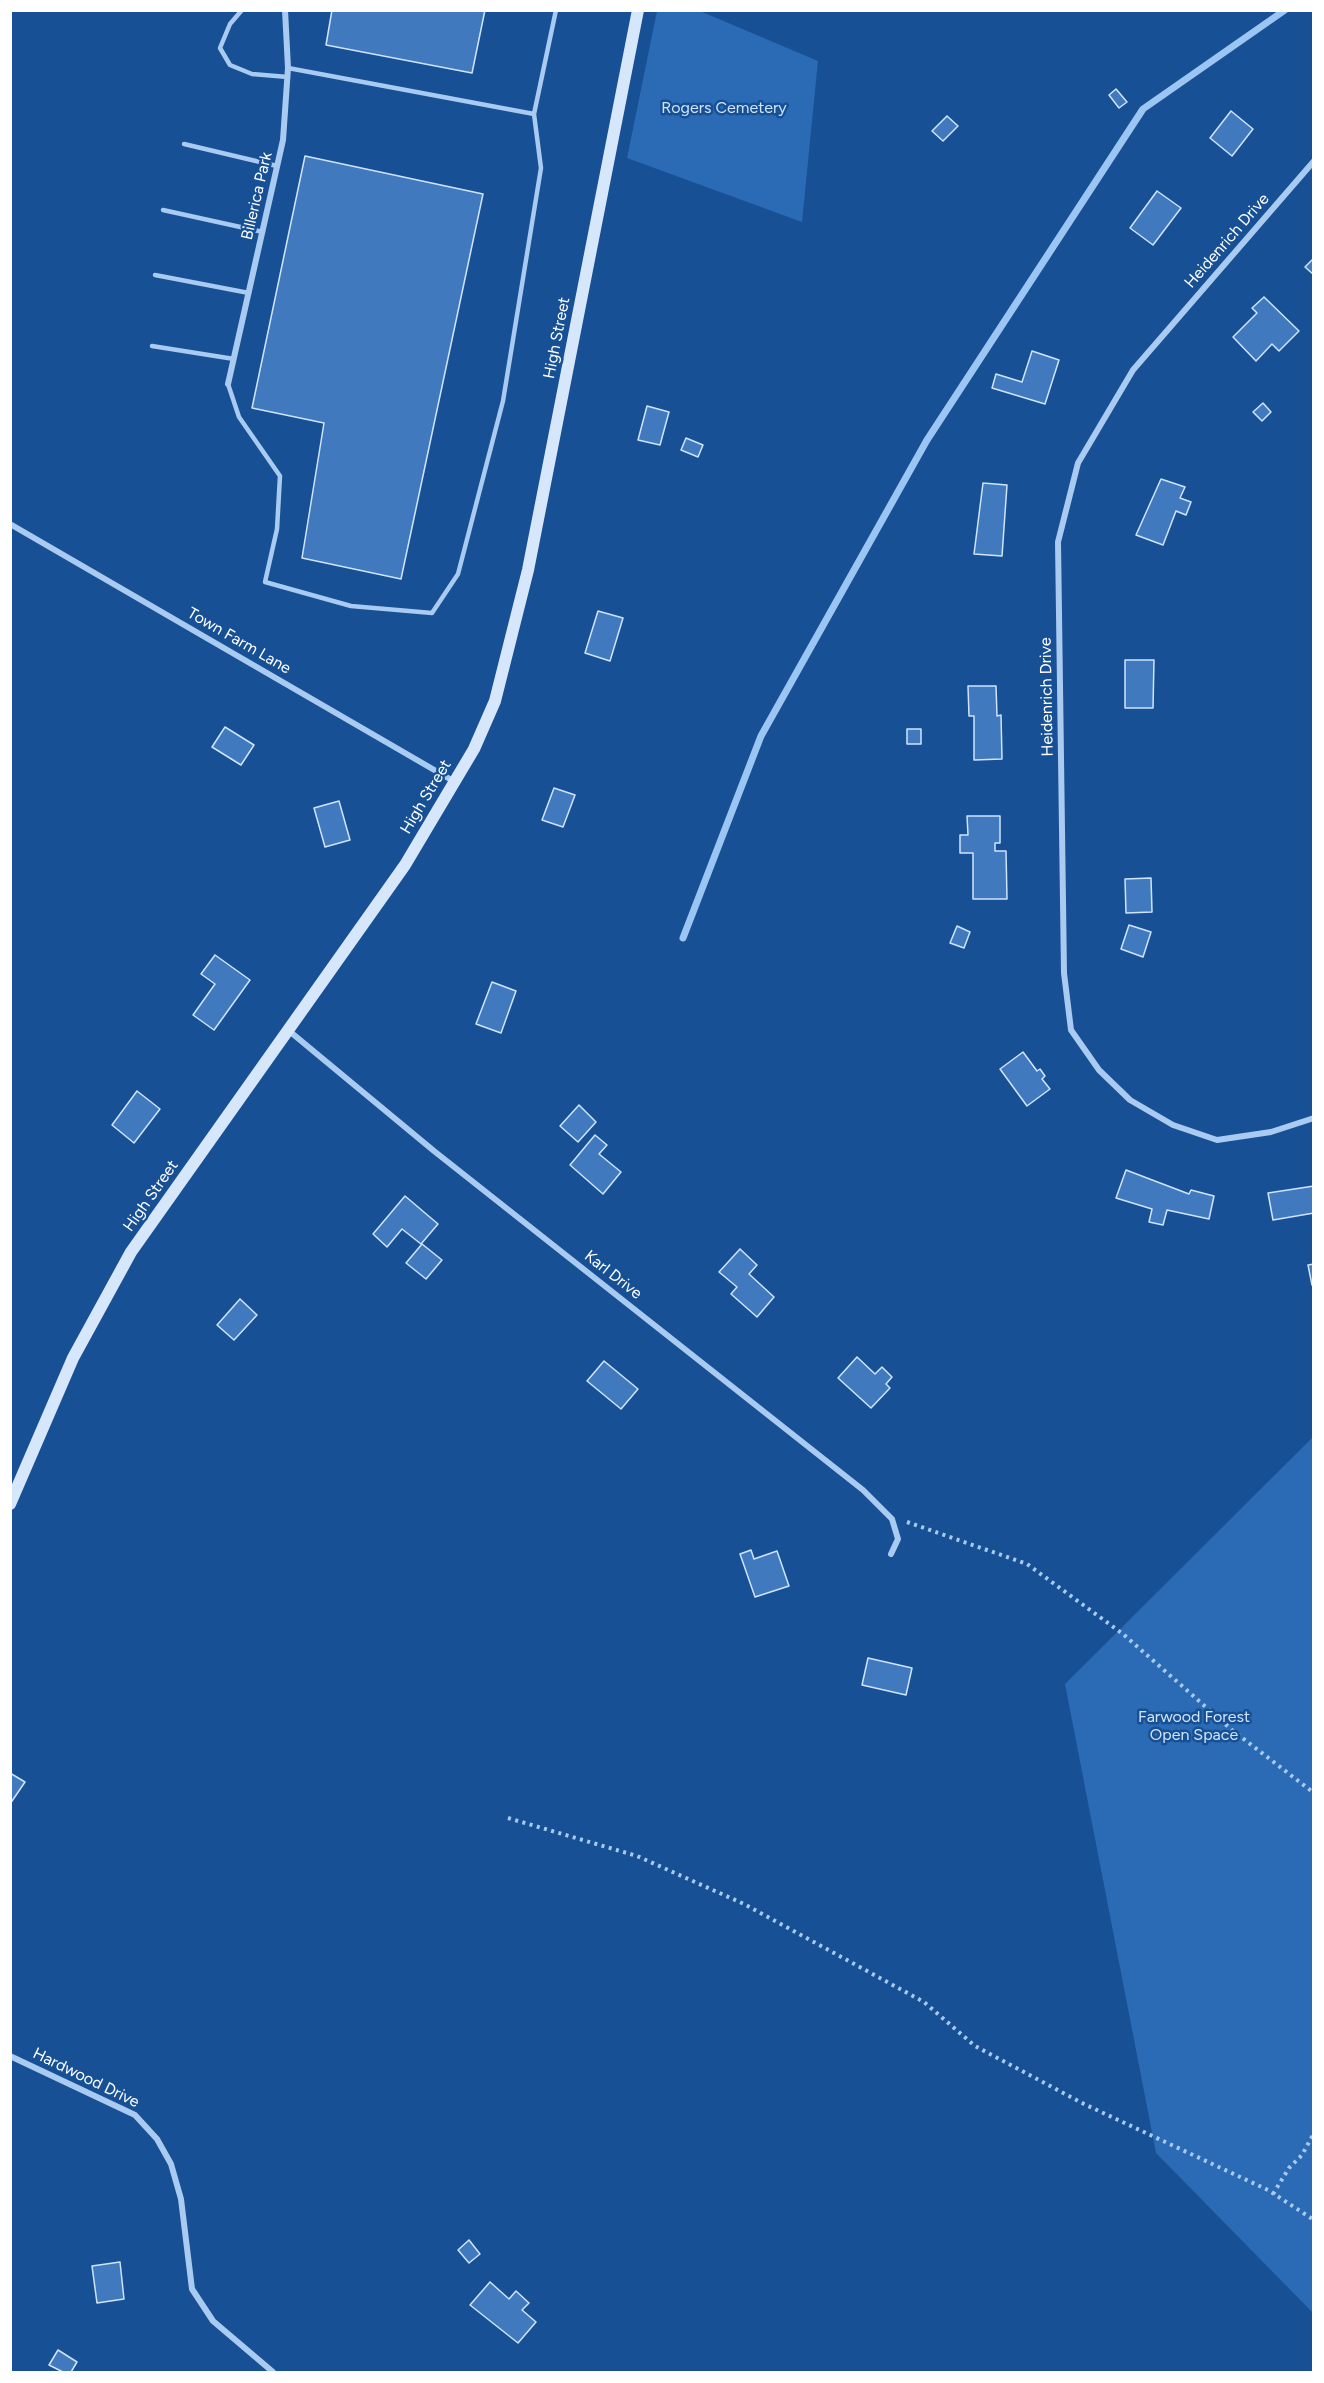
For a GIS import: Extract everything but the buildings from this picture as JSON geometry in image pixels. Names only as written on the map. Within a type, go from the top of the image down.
[{"type":"main road","name":"High Street","points":[[10,1504],[73,1358],[131,1252],[405,865],[474,749],[495,701],[511,645],[530,558],[638,10]]},
{"type":"street","name":"Billerica Park","points":[[228,384],[283,140],[288,77],[285,10]]},
{"type":"street","name":"Heidenrich Drive","points":[[1314,161],[1133,370],[1078,463],[1058,542],[1064,973],[1071,1030],[1099,1070],[1130,1100],[1173,1125],[1217,1140],[1271,1132],[1314,1118]]},
{"type":"street","name":"Town Farm Lane","points":[[10,524],[454,782]]},
{"type":"street","name":"Karl Drive","points":[[288,1030],[434,1151],[863,1490],[889,1515]]},
{"type":"street","points":[[889,1515],[898,1539],[891,1554]]},
{"type":"street","name":"Hardwood Drive","points":[[10,2056],[135,2115],[157,2139],[171,2164],[180,2199],[192,2289],[213,2321],[273,2373]]},
{"type":"lane","points":[[243,10],[230,24],[220,48],[230,65],[252,74],[288,77]]},
{"type":"lane","points":[[228,384],[239,417],[280,476],[277,529],[265,582],[351,606],[432,613],[458,574],[503,401],[541,168],[534,114],[556,10]]},
{"type":"lane","points":[[288,68],[534,114]]},
{"type":"lane","points":[[184,144],[277,166]]},
{"type":"lane","points":[[164,210],[262,232]]},
{"type":"lane","points":[[155,275],[249,293]]},
{"type":"lane","points":[[152,346],[234,358]]},
{"type":"path","points":[[889,1515],[1027,1564],[1123,1634],[1232,1730],[1314,1793]]},
{"type":"path","points":[[508,1818],[637,1856],[744,1904],[924,2002],[975,2046],[1084,2104],[1273,2194],[1314,2220]]},
{"type":"path","points":[[1273,2194],[1289,2168],[1302,2155],[1314,2133]]},
{"type":"green space","name":"Rogers Cemetery","points":[[657,11],[700,11],[818,61],[802,222],[627,158]]},
{"type":"green space","name":"Farwood Forest Open Space","points":[[1313,1437],[1313,2313],[1156,2153],[1065,1684]]},
{"type":"waterway","points":[[683,938],[761,736],[927,440],[1143,109],[1285,10]]}]
